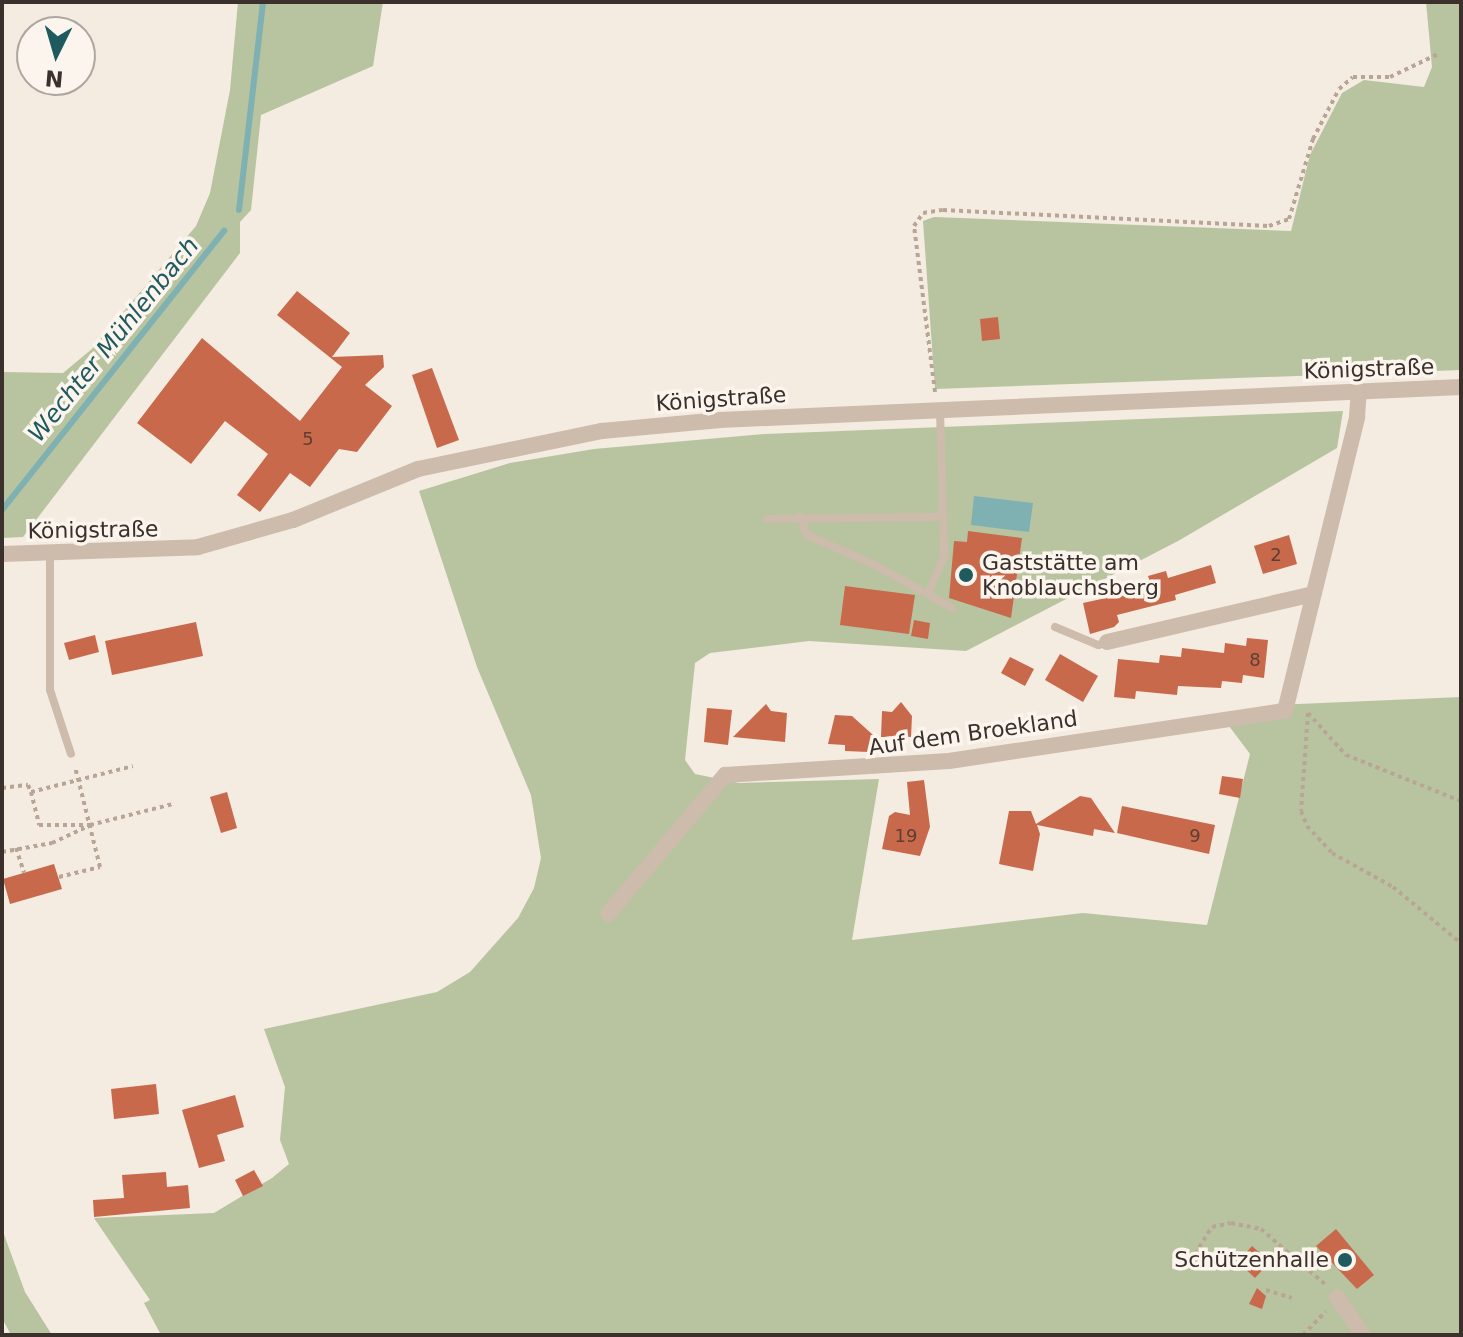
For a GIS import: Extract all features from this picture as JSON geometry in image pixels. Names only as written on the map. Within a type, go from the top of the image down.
[{"type":"street","name":"Königstraße","points":[[2,554],[155,552],[238,539],[418,469],[602,431],[940,410],[1461,387]]},
{"type":"street","name":"Auf dem Broekland","points":[[608,914],[725,775],[949,761],[1280,714],[1288,704],[1359,391]]},
{"type":"street","points":[[1107,642],[1314,594]]},
{"type":"street","points":[[1337,1297],[1363,1335]]},
{"type":"lane","points":[[928,594],[944,556],[940,410]]},
{"type":"lane","points":[[767,519],[800,516],[943,517]]},
{"type":"lane","points":[[800,516],[807,535],[952,608]]},
{"type":"lane","points":[[50,554],[50,690],[71,754]]},
{"type":"lane","points":[[1055,627],[1098,645],[1107,642]]},
{"type":"path","points":[[940,410],[929,369],[914,226],[923,213],[1269,226],[1289,219],[1313,139],[1339,89],[1353,77],[1390,77],[1438,54]]},
{"type":"path","points":[[1461,801],[1346,755],[1308,713],[1301,811],[1307,826],[1332,853],[1393,887],[1461,943]]},
{"type":"path","points":[[59,877],[100,867],[71,754]]},
{"type":"path","points":[[31,792],[133,766]]},
{"type":"path","points":[[2,788],[28,785],[39,825],[90,825]]},
{"type":"path","points":[[2,852],[52,843],[90,825],[173,804]]},
{"type":"path","points":[[16,848],[24,873]]},
{"type":"path","points":[[1195,1254],[1212,1227],[1231,1223],[1261,1229],[1286,1245],[1337,1297],[1303,1335]]},
{"type":"path","points":[[1266,1290],[1292,1298]]},
{"type":"green space","points":[[238,2],[383,2],[373,66],[261,115],[251,210],[240,222],[240,253],[23,537],[2,538],[2,372],[63,373],[93,348],[196,226],[210,193],[230,90]]},
{"type":"green space","points":[[1426,2],[1461,2],[1461,370],[935,389],[923,221],[934,217],[1291,231],[1310,155],[1342,93],[1364,80],[1424,87],[1432,67]]},
{"type":"green space","points":[[1343,411],[1337,448],[1178,541],[966,651],[809,641],[710,653],[695,663],[685,760],[695,774],[739,783],[879,779],[852,940],[1083,913],[1207,925],[1250,754],[1220,714],[1275,705],[1461,697],[1461,1335],[161,1335],[144,1303],[150,1300],[94,1218],[214,1213],[272,1178],[289,1164],[280,1140],[285,1087],[264,1029],[437,992],[470,972],[518,918],[534,888],[541,858],[531,795],[477,667],[419,491],[510,463],[594,449],[765,434]]},
{"type":"green space","points":[[2,1229],[25,1292],[52,1335],[11,1335],[2,1318]]},
{"type":"water","points":[[974,496],[1033,503],[1029,532],[971,525]]},
{"type":"building","points":[[297,291],[350,333],[332,357],[383,355],[384,367],[365,385],[392,406],[357,452],[339,449],[310,487],[290,473],[260,512],[237,495],[268,454],[225,421],[191,464],[137,423],[202,338],[300,421],[342,367],[277,315]]},
{"type":"building","points":[[998,317],[1000,339],[982,341],[980,319]]},
{"type":"building","points":[[432,368],[459,440],[437,448],[412,375]]},
{"type":"building","name":"Gaststätte am Knoblauchsberg","points":[[968,531],[1022,538],[1011,618],[949,598],[954,541],[967,542]]},
{"type":"building","points":[[1289,535],[1297,564],[1263,574],[1254,546]]},
{"type":"building","points":[[1211,565],[1216,583],[1175,595],[1176,600],[1117,615],[1119,622],[1114,627],[1090,634],[1083,603],[1152,588],[1148,576],[1166,571],[1168,578]]},
{"type":"building","points":[[845,586],[915,595],[909,634],[840,625]]},
{"type":"building","points":[[914,620],[930,623],[928,639],[911,636]]},
{"type":"building","points":[[196,622],[203,656],[112,675],[105,641]]},
{"type":"building","points":[[95,635],[99,652],[69,660],[64,643]]},
{"type":"building","points":[[1247,638],[1268,640],[1264,678],[1243,675],[1242,683],[1222,681],[1221,688],[1178,686],[1177,695],[1136,691],[1135,699],[1114,697],[1118,659],[1159,663],[1160,655],[1181,657],[1182,648],[1224,653],[1225,643],[1246,646]]},
{"type":"building","points":[[1060,654],[1098,676],[1083,702],[1045,680]]},
{"type":"building","points":[[1010,657],[1034,669],[1025,686],[1001,673]]},
{"type":"building","points":[[901,702],[912,716],[911,737],[881,737],[882,711],[892,712]]},
{"type":"building","points":[[766,704],[771,711],[787,713],[785,742],[733,737]]},
{"type":"building","points":[[707,708],[732,710],[728,745],[704,742]]},
{"type":"building","points":[[835,715],[852,716],[893,753],[845,751],[845,745],[828,744]]},
{"type":"building","points":[[1222,776],[1243,779],[1240,798],[1219,794]]},
{"type":"building","points":[[924,780],[930,827],[920,856],[882,849],[889,816],[895,812],[910,815],[907,782]]},
{"type":"building","points":[[227,792],[237,828],[221,833],[210,797]]},
{"type":"building","points":[[1080,796],[1091,798],[1115,833],[1094,829],[1093,836],[1037,825],[1040,834],[1033,871],[999,864],[1009,811],[1031,811],[1036,824]]},
{"type":"building","points":[[1122,806],[1215,825],[1209,854],[1117,833]]},
{"type":"building","points":[[54,864],[62,889],[10,904],[3,879]]},
{"type":"building","points":[[156,1084],[159,1114],[114,1119],[111,1089]]},
{"type":"building","points":[[235,1095],[244,1127],[217,1135],[225,1161],[199,1168],[182,1110]]},
{"type":"building","points":[[254,1170],[263,1186],[243,1196],[235,1180]]},
{"type":"building","points":[[166,1172],[167,1187],[188,1185],[190,1208],[94,1217],[93,1200],[124,1198],[122,1175]]},
{"type":"building","name":"Schützenhalle","points":[[1336,1229],[1374,1275],[1357,1289],[1316,1246]]},
{"type":"building","points":[[1252,1246],[1270,1262],[1255,1278],[1238,1262]]},
{"type":"building","points":[[1257,1288],[1266,1296],[1262,1309],[1249,1304]]},
{"type":"waterway","name":"Wechter Mühlenbach","points":[[239,210],[263,2]]},
{"type":"waterway","name":"Wechter Mühlenbach","points":[[2,510],[224,231]]},
{"type":"place","name":"Gaststätte am Knoblauchsberg","points":[[966,575]]},
{"type":"place","name":"Schützenhalle","points":[[1345,1260]]}]
